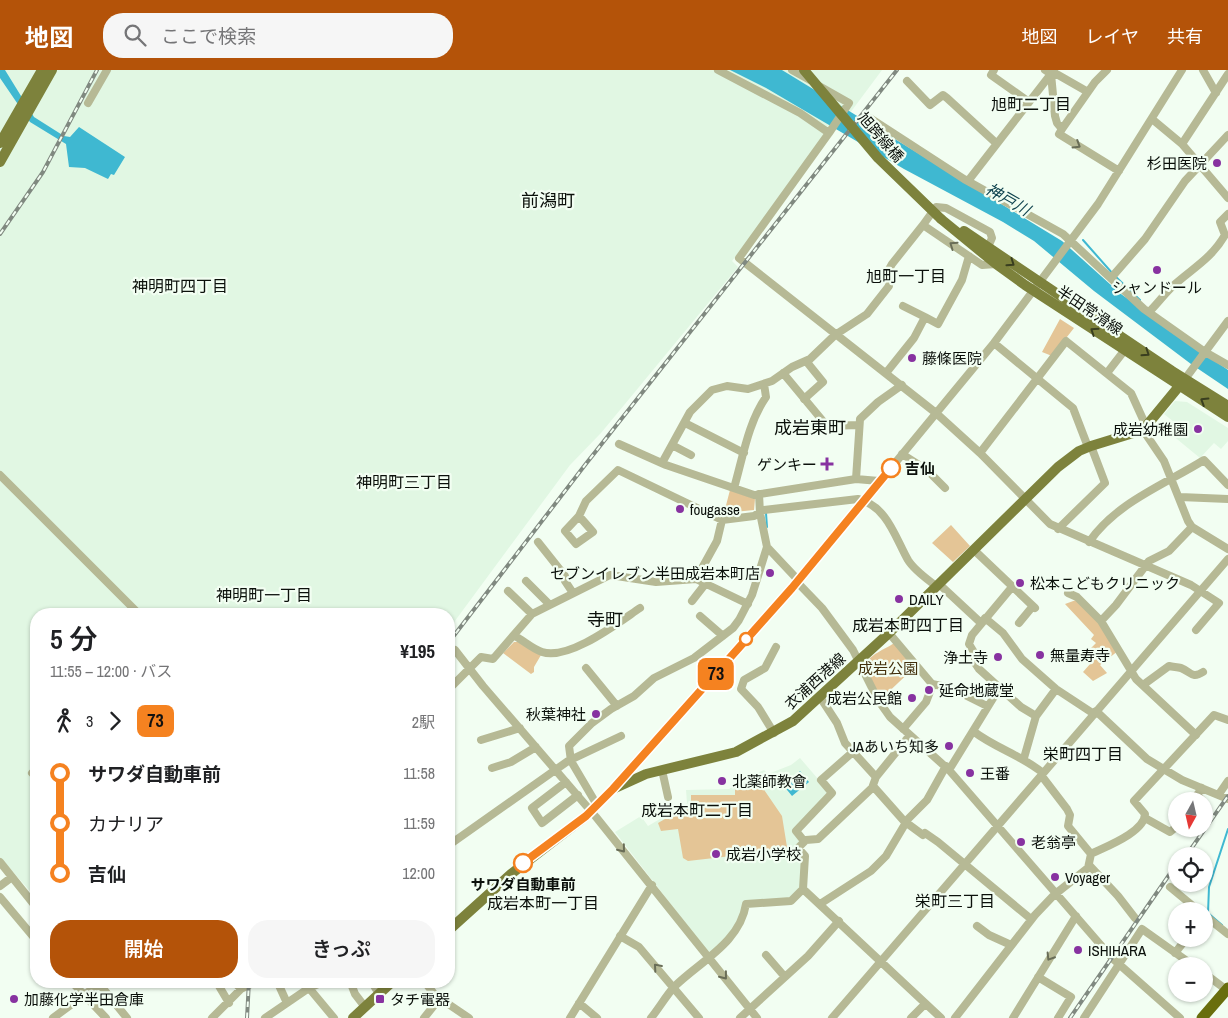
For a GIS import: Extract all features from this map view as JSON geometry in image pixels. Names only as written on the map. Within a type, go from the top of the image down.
[{"type":"highway","points":[[1202,1018],[1228,990]]},
{"type":"main road","points":[[32,96],[42,70]]},
{"type":"main road","points":[[0,143],[52,70]]},
{"type":"main road","name":"旭跨線橋","points":[[806,70],[878,158],[941,217]]},
{"type":"main road","points":[[0,162],[13,125]]},
{"type":"main road","name":"半田常滑線","points":[[941,217],[988,247],[1037,287],[1124,351],[1185,379],[1228,417]]},
{"type":"main road","name":"半田常滑線","points":[[941,217],[996,264],[1037,287],[1228,406]]},
{"type":"main road","points":[[1145,428],[1185,379]]},
{"type":"main road","name":"衣浦西港線","points":[[455,925],[533,855],[594,808],[613,789],[639,776],[736,752],[793,721],[889,633],[1068,458],[1090,446],[1145,428]]},
{"type":"main road","points":[[361,1013],[385,988]]},
{"type":"street","points":[[88,103],[107,70]]},
{"type":"street","points":[[718,70],[800,114],[829,132]]},
{"type":"street","points":[[792,70],[850,103],[739,258],[936,413],[1058,529],[1201,590],[1219,603],[1196,630]]},
{"type":"street","points":[[994,70],[991,75],[1028,102]]},
{"type":"street","points":[[1107,70],[1088,92],[1059,134],[1119,171]]},
{"type":"street","points":[[613,789],[797,581],[994,343],[1071,241],[1119,171],[1182,70]]},
{"type":"street","points":[[1203,70],[1216,93]]},
{"type":"street","points":[[968,181],[1051,72]]},
{"type":"street","points":[[1051,72],[1088,92]]},
{"type":"street","points":[[1051,72],[1055,116],[1062,128]]},
{"type":"street","points":[[1182,144],[1228,74]]},
{"type":"street","points":[[907,81],[930,105],[943,96],[947,98],[996,144]]},
{"type":"street","points":[[870,118],[968,181],[1071,241],[1113,276],[1150,312],[1205,352],[1228,365]]},
{"type":"street","points":[[1152,119],[1182,144],[1228,198]]},
{"type":"street","points":[[1113,276],[1145,239],[1184,181],[1228,135]]},
{"type":"street","points":[[662,463],[696,403],[712,390],[727,386],[748,389],[764,384],[806,361],[822,349],[835,335],[874,307],[889,286],[888,272],[892,264],[936,207],[946,208],[990,232],[992,238],[988,247]]},
{"type":"street","points":[[1150,312],[1175,284],[1202,265],[1217,248],[1226,235],[1220,222],[1228,214]]},
{"type":"street","points":[[923,225],[982,266],[996,264]]},
{"type":"street","points":[[903,306],[938,324],[962,280],[969,256]]},
{"type":"street","points":[[886,373],[914,338],[925,317]]},
{"type":"street","points":[[1185,379],[1228,321]]},
{"type":"street","points":[[980,453],[1066,341],[1131,393],[1145,428],[1173,479],[1188,521],[1192,527],[1228,549]]},
{"type":"street","points":[[994,343],[1073,408],[1105,483],[1058,529]]},
{"type":"street","points":[[1106,373],[1124,351]]},
{"type":"street","points":[[804,399],[823,382],[806,361]]},
{"type":"street","points":[[783,373],[827,426],[859,425]]},
{"type":"street","points":[[734,488],[754,418],[759,405],[766,397],[764,384]]},
{"type":"street","points":[[856,479],[860,420],[867,411],[902,385]]},
{"type":"street","points":[[685,423],[744,453]]},
{"type":"street","points":[[619,444],[662,463],[748,493],[759,494],[856,479],[879,481]]},
{"type":"street","points":[[672,445],[691,455]]},
{"type":"street","points":[[902,454],[927,470],[945,488]]},
{"type":"street","points":[[1089,542],[1098,529],[1138,496],[1173,479],[1204,460],[1228,485]]},
{"type":"street","points":[[579,516],[586,501],[618,470],[722,520],[754,516],[764,510],[849,498],[863,500],[892,525],[909,561],[983,620],[1003,633],[1022,659],[1056,690],[1095,713],[1147,759],[1182,780],[1228,799]]},
{"type":"street","points":[[0,475],[133,608]]},
{"type":"street","points":[[757,1018],[594,808],[571,759],[569,746],[592,723],[634,696],[654,678],[694,658],[723,636],[740,620],[748,604],[767,547],[760,512],[759,494]]},
{"type":"street","points":[[1180,497],[1228,498]]},
{"type":"street","points":[[696,579],[717,541],[722,520]]},
{"type":"street","points":[[1101,621],[1116,605],[1149,561],[1170,551],[1192,527]]},
{"type":"street","points":[[538,542],[566,576],[565,580],[572,593]]},
{"type":"street","points":[[767,547],[822,608],[853,650],[883,709],[906,732],[948,768],[1120,965],[1180,1018]]},
{"type":"street","points":[[974,550],[1034,607],[1019,623]]},
{"type":"street","points":[[832,1018],[1228,559]]},
{"type":"street","points":[[455,682],[481,657],[493,659],[515,636],[532,614],[549,604],[610,576],[656,582],[696,579],[748,604]]},
{"type":"street","points":[[526,581],[549,604]]},
{"type":"street","points":[[692,602],[706,583]]},
{"type":"street","points":[[1012,587],[983,620],[970,638],[969,644],[976,657],[976,666],[1021,707],[1036,716]]},
{"type":"street","points":[[508,591],[532,614]]},
{"type":"street","points":[[1068,593],[1077,597],[1101,621],[1130,671],[1196,734]]},
{"type":"street","points":[[515,636],[543,652],[565,651],[599,637],[640,608]]},
{"type":"street","points":[[700,616],[723,636]]},
{"type":"street","points":[[740,620],[753,632]]},
{"type":"street","points":[[889,633],[933,684],[951,688],[987,706]]},
{"type":"street","points":[[774,733],[758,706],[741,689],[744,680],[765,668],[776,647]]},
{"type":"street","points":[[456,650],[468,668],[578,796],[594,808]]},
{"type":"street","points":[[1143,685],[1169,666],[1183,668],[1191,675],[1196,676],[1203,672]]},
{"type":"street","points":[[586,668],[617,706]]},
{"type":"street","points":[[651,1018],[674,988],[710,958],[740,924],[746,904],[791,901],[803,889],[805,856],[798,848],[804,841],[818,839],[873,786],[876,777],[926,702],[933,684]]},
{"type":"street","points":[[820,904],[871,871],[886,856],[907,822],[927,800],[1000,687]]},
{"type":"street","points":[[1024,758],[1036,716],[1056,690]]},
{"type":"street","points":[[820,697],[837,723],[844,742],[876,777]]},
{"type":"street","points":[[1168,831],[1145,818],[1134,801],[1214,715],[1228,720]]},
{"type":"street","points":[[481,740],[520,728]]},
{"type":"street","points":[[955,1018],[1031,919],[1089,865],[1091,854],[1068,826],[1070,815],[1067,809],[1042,774],[1024,758],[998,748],[973,731]]},
{"type":"street","points":[[455,841],[555,769],[571,759],[621,736]]},
{"type":"street","points":[[492,768],[511,762],[536,747]]},
{"type":"street","points":[[804,841],[796,831],[832,792],[821,780],[854,752]]},
{"type":"street","points":[[633,767],[632,772],[639,776]]},
{"type":"street","points":[[662,770],[668,797]]},
{"type":"street","points":[[1219,794],[1228,781]]},
{"type":"street","points":[[566,782],[532,808],[542,823],[578,796]]},
{"type":"street","points":[[873,786],[922,835],[925,833],[938,842],[1031,919]]},
{"type":"street","points":[[1199,792],[1202,788]]},
{"type":"street","points":[[1091,854],[1122,839],[1145,818]]},
{"type":"street","points":[[0,862],[30,900]]},
{"type":"street","points":[[1089,865],[1118,896],[1135,918]]},
{"type":"street","points":[[0,886],[12,877]]},
{"type":"street","points":[[570,1018],[652,885]]},
{"type":"street","points":[[803,889],[941,1018]]},
{"type":"street","points":[[1176,892],[1188,902]]},
{"type":"street","points":[[0,897],[30,933]]},
{"type":"street","points":[[1013,1018],[1076,916]]},
{"type":"street","points":[[740,1018],[808,956],[839,921]]},
{"type":"street","points":[[1213,921],[1226,929]]},
{"type":"street","points":[[977,926],[989,935],[1011,946]]},
{"type":"street","points":[[1084,1018],[1142,929],[1181,957]]},
{"type":"street","points":[[620,936],[639,947],[699,1018]]},
{"type":"street","points":[[1175,953],[1180,947]]},
{"type":"street","points":[[766,955],[785,977]]},
{"type":"street","points":[[1038,976],[1071,997],[1058,1018]]},
{"type":"street","points":[[1213,979],[1228,990]]},
{"type":"street","points":[[77,988],[106,1018]]},
{"type":"street","points":[[58,1017],[92,988]]},
{"type":"street","points":[[103,988],[127,1018]]},
{"type":"street","points":[[220,988],[229,1003]]},
{"type":"street","points":[[280,988],[287,1003]]},
{"type":"street","points":[[264,1018],[310,988],[334,1018]]},
{"type":"street","points":[[353,988],[361,1013]]},
{"type":"street","points":[[375,988],[379,994]]},
{"type":"street","points":[[431,988],[440,998],[468,1018]]},
{"type":"street","points":[[212,1018],[223,1014],[229,1003],[241,989]]},
{"type":"street","points":[[424,1018],[440,998]]},
{"type":"street","points":[[579,1003],[597,1018]]},
{"type":"street","points":[[912,1018],[926,1004]]},
{"type":"shaded area","points":[[0,70],[730,70],[836,128],[732,261],[738,267],[601,433],[570,465],[455,621],[455,608],[30,608],[30,891],[0,857]]},
{"type":"shaded area","points":[[782,70],[882,70],[850,113]]},
{"type":"shaded area","name":"成岩幼稚園","points":[[1175,401],[1187,402],[1228,428],[1228,441],[1221,449],[1214,443],[1200,458],[1166,430],[1174,422],[1164,414]]},
{"type":"shaded area","name":"成岩小学校","points":[[800,758],[830,793],[795,830],[802,842],[803,883],[790,900],[744,902],[739,922],[710,955],[615,832],[641,816],[648,826],[687,803],[686,790],[729,789],[764,770],[768,774],[791,765]]},
{"type":"green space","points":[[1060,319],[1074,328],[1052,356],[1042,352]]},
{"type":"green space","points":[[730,490],[755,499],[754,510],[724,513]]},
{"type":"green space","points":[[951,525],[970,546],[953,562],[932,543]]},
{"type":"green space","points":[[1076,600],[1100,623],[1118,651],[1100,665],[1107,673],[1093,681],[1083,672],[1098,655],[1091,648],[1096,643],[1091,639],[1094,635],[1065,604]]},
{"type":"green space","points":[[514,642],[518,642],[541,655],[534,667],[534,672],[531,674],[503,653]]},
{"type":"green space","name":"成岩公園","points":[[896,642],[915,667],[881,699],[865,667],[866,663],[873,656]]},
{"type":"green space","points":[[756,778],[782,816],[787,847],[784,850],[688,861],[683,858],[678,829],[661,831],[658,823],[691,804],[691,795],[735,795],[735,788]]},
{"type":"water","points":[[0,70],[5,70],[34,117],[64,136],[70,137],[79,127],[125,157],[114,175],[111,174],[108,179],[85,168],[69,167],[66,144],[30,122],[0,78]]},
{"type":"water","points":[[730,70],[782,70],[1062,241],[1121,294],[1228,370],[1228,389],[1191,364],[1094,291],[1034,241],[1003,222],[904,169],[766,88]]},
{"type":"water","points":[[800,771],[809,782],[792,796],[783,785]]},
{"type":"waterway","points":[[1083,240],[1113,274]]},
{"type":"waterway","points":[[1116,277],[1140,300]]},
{"type":"waterway","points":[[766,513],[767,527]]},
{"type":"waterway","points":[[1222,925],[1208,913],[1209,887],[1228,829]]},
{"type":"railway","points":[[0,234],[43,172],[97,70]]},
{"type":"railway","points":[[455,634],[585,465],[897,70]]},
{"type":"railway","points":[[1192,847],[1228,796]]},
{"type":"railway","points":[[1070,1018],[1168,877]]},
{"type":"railway","points":[[247,1018],[249,988]]},
{"type":"bus line","name":"73","points":[[523,863],[586,816],[613,789],[664,734],[792,588],[891,468]]},
{"type":"place","name":"杉田医院","points":[[1217,163]]},
{"type":"place","name":"シャンドール","points":[[1157,270]]},
{"type":"place","name":"藤條医院","points":[[912,358]]},
{"type":"place","name":"成岩幼稚園","points":[[1198,429]]},
{"type":"place","name":"ゲンキー","points":[[827,464]]},
{"type":"place","name":"吉仙","points":[[891,468]]},
{"type":"place","name":"fougasse","points":[[680,509]]},
{"type":"place","name":"セブンイレブン半田成岩本町店","points":[[770,573]]},
{"type":"place","name":"松本こどもクリニック","points":[[1020,583]]},
{"type":"place","name":"DAILY","points":[[899,599]]},
{"type":"place","name":"無量寿寺","points":[[1040,655]]},
{"type":"place","name":"浄土寺","points":[[998,657]]},
{"type":"place","name":"延命地蔵堂","points":[[929,690]]},
{"type":"place","name":"成岩公民館","points":[[912,698]]},
{"type":"place","name":"秋葉神社","points":[[596,714]]},
{"type":"place","name":"JAあいち知多","points":[[949,746]]},
{"type":"place","name":"王番","points":[[970,773]]},
{"type":"place","name":"北薬師教會","points":[[722,781]]},
{"type":"place","name":"老翁亭","points":[[1021,842]]},
{"type":"place","name":"成岩小学校","points":[[716,854]]},
{"type":"place","name":"サワダ自動車前","points":[[523,863]]},
{"type":"place","name":"Voyager","points":[[1055,877]]},
{"type":"place","name":"ISHIHARA","points":[[1078,950]]},
{"type":"place","name":"加藤化学半田倉庫","points":[[14,999]]},
{"type":"place","name":"タチ電器","points":[[380,999]]},
{"type":"district","name":"旭町二丁目","points":[[1031,104]]},
{"type":"district","name":"前潟町","points":[[548,200]]},
{"type":"district","name":"旭町一丁目","points":[[906,276]]},
{"type":"district","name":"神明町四丁目","points":[[180,286]]},
{"type":"district","name":"成岩東町","points":[[810,427]]},
{"type":"district","name":"神明町三丁目","points":[[404,482]]},
{"type":"district","name":"神明町一丁目","points":[[264,595]]},
{"type":"district","name":"寺町","points":[[605,619]]},
{"type":"district","name":"成岩本町四丁目","points":[[908,625]]},
{"type":"district","name":"栄町四丁目","points":[[1083,754]]},
{"type":"district","name":"成岩本町二丁目","points":[[697,810]]},
{"type":"district","name":"栄町三丁目","points":[[955,901]]},
{"type":"district","name":"成岩本町一丁目","points":[[543,903]]},
{"type":"water label","name":"神戸川","points":[[1008,199]]}]
